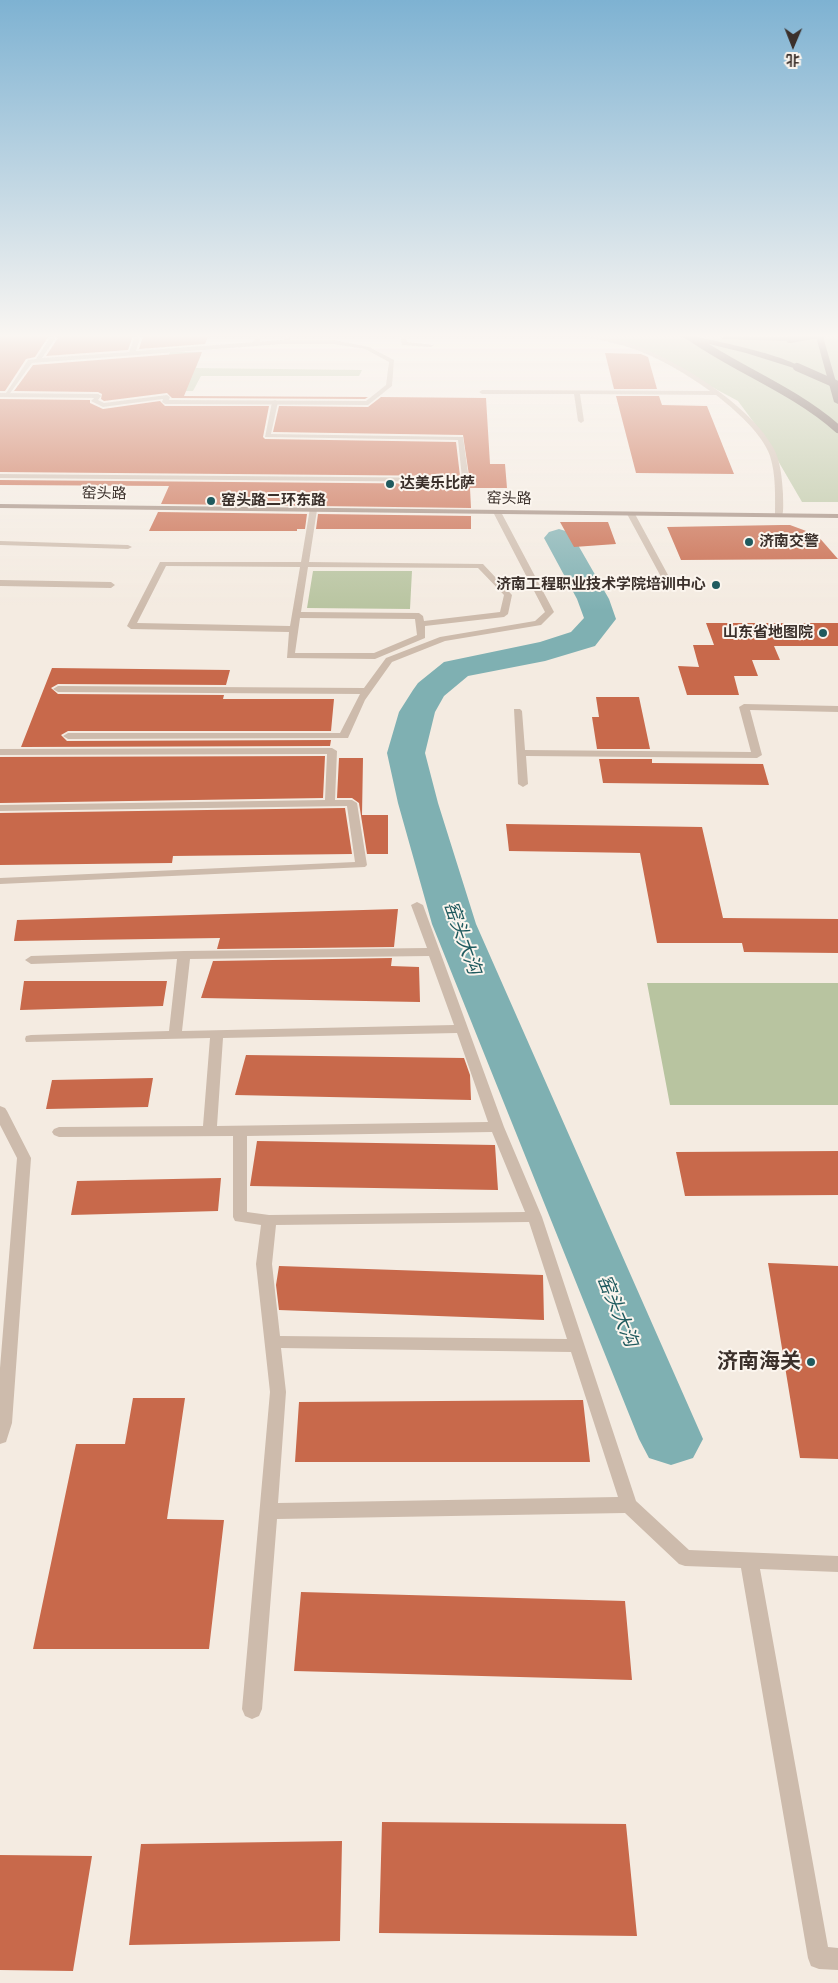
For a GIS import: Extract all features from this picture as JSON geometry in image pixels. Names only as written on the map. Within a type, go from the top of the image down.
[{"type":"main road","name":"窑头路","points":[[0,506],[838,516]]},
{"type":"street","points":[[751,426],[771,449],[780,486],[779,515]]},
{"type":"street","points":[[297,615],[418,616],[422,636],[375,656],[290,656],[313,510]]},
{"type":"street","points":[[68,736],[344,736],[360,700],[390,660],[443,639],[538,623],[550,612],[497,512]]},
{"type":"street","points":[[631,514],[670,586]]},
{"type":"street","points":[[0,543],[128,547]]},
{"type":"street","points":[[294,629],[131,626],[163,564],[480,566],[508,595],[504,614],[459,621],[420,624]]},
{"type":"street","points":[[0,583],[110,585]]},
{"type":"street","points":[[58,689],[367,691]]},
{"type":"street","points":[[520,752],[757,755],[744,707],[838,709]]},
{"type":"street","points":[[517,711],[523,784]]},
{"type":"street","points":[[0,752],[332,751],[330,804]]},
{"type":"street","points":[[0,808],[352,803],[361,865],[0,880]]},
{"type":"street","points":[[417,905],[497,1127],[535,1217],[629,1505],[685,1558],[838,1564]]},
{"type":"street","points":[[30,960],[184,955],[434,952]]},
{"type":"street","points":[[175,1035],[184,955]]},
{"type":"street","points":[[31,1039],[462,1029]]},
{"type":"street","points":[[210,1131],[217,1034]]},
{"type":"street","points":[[0,1111],[24,1158],[4,1423],[0,1437]]},
{"type":"street","points":[[59,1132],[497,1127]]},
{"type":"street","points":[[240,1131],[240,1216],[269,1220],[535,1217]]},
{"type":"street","points":[[252,1709],[278,1392],[264,1264],[269,1220]]},
{"type":"street","points":[[272,1342],[577,1346]]},
{"type":"street","points":[[268,1511],[629,1505]]},
{"type":"street","points":[[749,1561],[819,1958],[838,1959]]},
{"type":"lane","points":[[0,476],[466,480],[462,438],[267,436],[269,426]]},
{"type":"green space","points":[[756,426],[838,426],[838,502],[802,502]]},
{"type":"green space","points":[[313,571],[412,571],[410,609],[307,608]]},
{"type":"green space","points":[[647,983],[838,983],[838,1105],[670,1105]]},
{"type":"building","points":[[0,426],[265,426],[263,437],[265,439],[456,442],[460,476],[0,472]]},
{"type":"building","points":[[274,426],[488,426],[490,464],[505,464],[507,488],[470,488],[471,508],[161,504],[169,486],[0,485],[0,480],[466,484],[470,482],[463,435],[273,432]]},
{"type":"building","points":[[624,426],[715,426],[734,474],[636,473]]},
{"type":"building","points":[[158,512],[307,514],[305,529],[297,529],[297,531],[149,531]]},
{"type":"building","points":[[318,514],[471,516],[471,529],[316,529]]},
{"type":"building","points":[[560,522],[608,522],[616,544],[574,547]]},
{"type":"building","name":"济南交警","points":[[790,525],[817,535],[838,559],[681,560],[667,527]]},
{"type":"building","points":[[706,623],[838,623],[838,646],[774,646],[780,660],[752,660],[758,676],[734,676],[739,695],[687,695],[678,666],[699,667],[693,645],[714,645]]},
{"type":"building","points":[[52,668],[230,670],[226,685],[58,684],[51,688],[58,694],[224,695],[223,699],[334,699],[331,731],[68,731],[61,735],[67,741],[331,740],[330,746],[21,747]]},
{"type":"building","points":[[596,697],[639,697],[650,749],[597,749],[592,717],[599,717]]},
{"type":"building","points":[[325,756],[323,798],[0,803],[0,757]]},
{"type":"building","points":[[339,758],[363,758],[362,815],[388,815],[388,854],[367,854],[359,803],[352,798],[337,798]]},
{"type":"building","points":[[599,759],[652,759],[652,763],[763,764],[769,785],[603,783]]},
{"type":"building","points":[[345,808],[352,854],[173,856],[172,863],[0,865],[0,813]]},
{"type":"building","points":[[506,824],[702,827],[723,918],[838,919],[838,953],[744,952],[742,943],[657,943],[640,853],[509,851]]},
{"type":"building","points":[[398,909],[394,947],[217,949],[220,938],[14,941],[17,920]]},
{"type":"building","points":[[392,958],[391,966],[419,967],[420,1002],[201,998],[213,961]]},
{"type":"building","points":[[24,981],[167,981],[163,1006],[20,1010]]},
{"type":"building","points":[[246,1055],[464,1058],[470,1075],[471,1100],[235,1095]]},
{"type":"building","points":[[153,1078],[148,1107],[46,1109],[52,1080]]},
{"type":"building","points":[[257,1141],[495,1145],[498,1190],[250,1186]]},
{"type":"building","points":[[838,1151],[838,1195],[685,1196],[676,1152]]},
{"type":"building","points":[[221,1178],[218,1211],[71,1215],[77,1181]]},
{"type":"building","name":"济南海关","points":[[768,1263],[838,1266],[838,1459],[800,1458]]},
{"type":"building","points":[[279,1266],[543,1275],[544,1320],[279,1310],[276,1285]]},
{"type":"building","points":[[133,1398],[185,1398],[167,1519],[224,1520],[209,1649],[33,1649],[76,1444],[125,1444]]},
{"type":"building","points":[[583,1400],[590,1462],[295,1462],[299,1402]]},
{"type":"building","points":[[301,1592],[625,1601],[632,1680],[294,1671]]},
{"type":"building","points":[[382,1822],[626,1824],[637,1936],[379,1933]]},
{"type":"building","points":[[342,1841],[340,1941],[129,1945],[141,1844]]},
{"type":"building","points":[[0,1855],[92,1856],[73,1971],[0,1970]]},
{"type":"waterway","name":"窑头大沟","points":[[559,538],[593,599],[600,619],[583,639],[545,651],[456,669],[430,690],[417,712],[406,753],[418,803],[454,924],[671,1439]]},
{"type":"place","name":"达美乐比萨","points":[[390,484]]},
{"type":"place","name":"窑头路二环东路","points":[[211,501]]},
{"type":"place","name":"济南交警","points":[[749,542]]},
{"type":"place","name":"济南工程职业技术学院培训中心","points":[[716,585]]},
{"type":"place","name":"山东省地图院","points":[[823,633]]},
{"type":"place","name":"济南海关","points":[[811,1362]]}]
